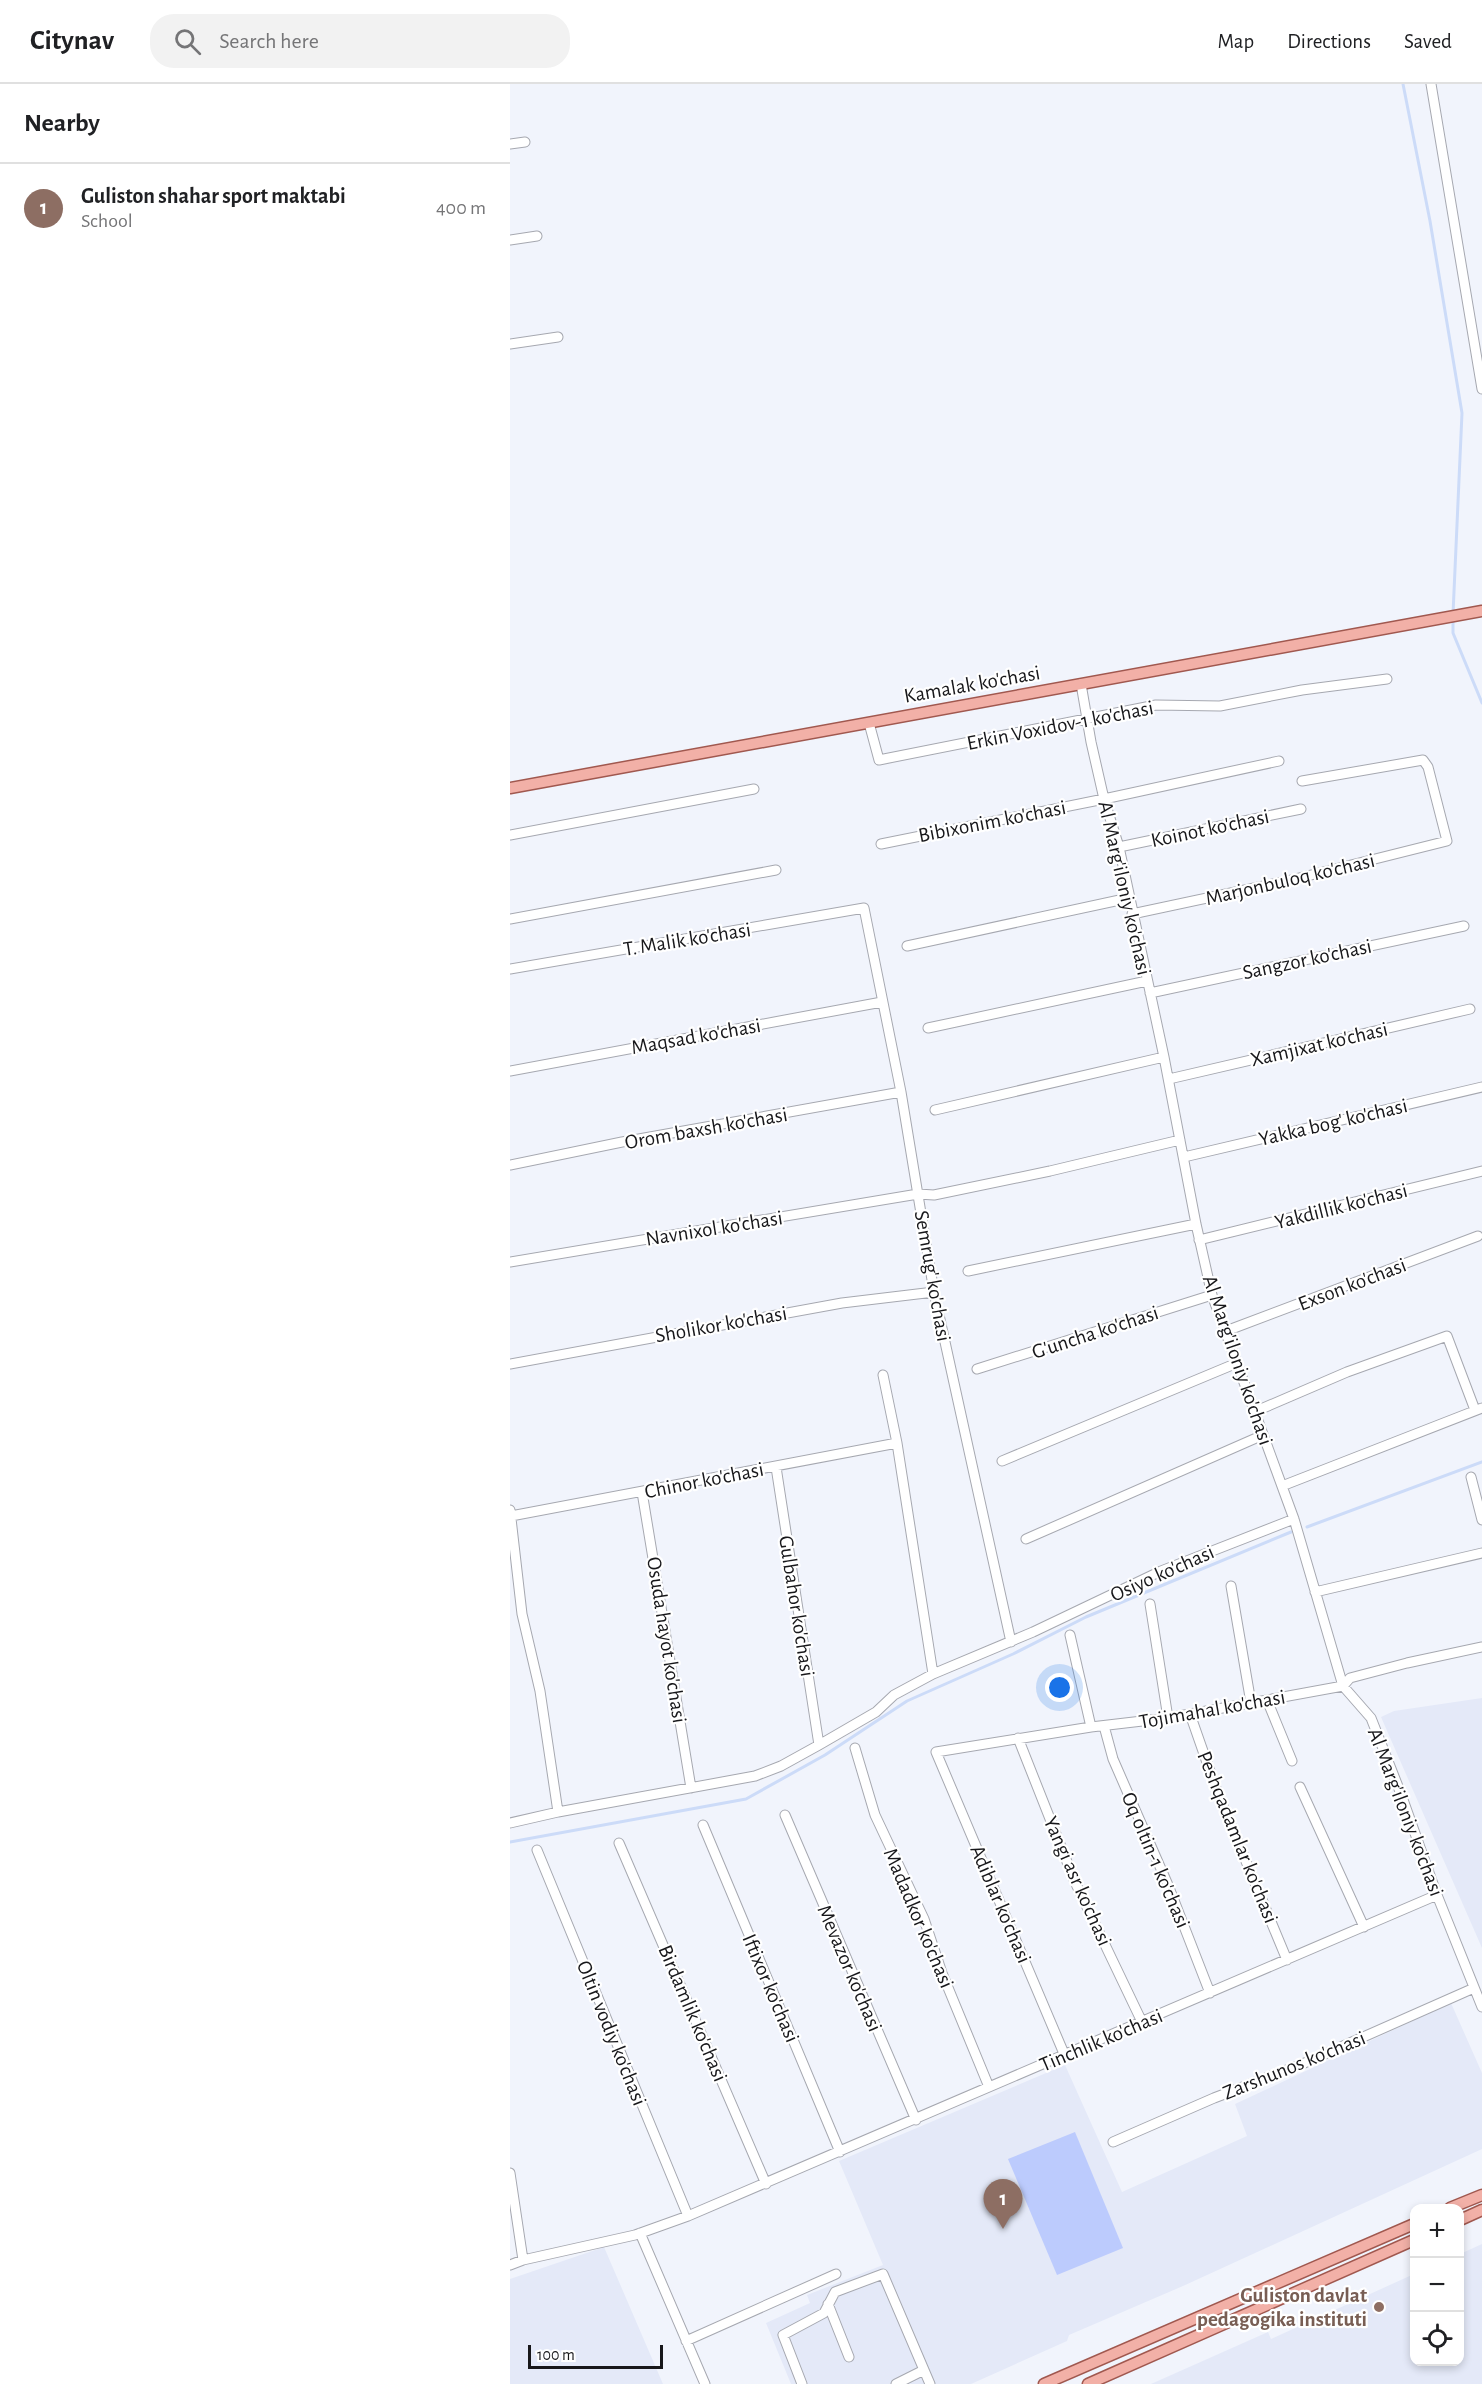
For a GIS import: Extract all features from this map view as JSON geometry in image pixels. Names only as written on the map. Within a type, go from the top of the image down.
[{"type":"main road","name":"Kamalak ko'chasi","points":[[510,788],[1482,611]]},
{"type":"main road","points":[[1460,2204],[1482,2195]]},
{"type":"main road","points":[[1464,2218],[1482,2210]]},
{"type":"main road","points":[[1044,2384],[1410,2226]]},
{"type":"main road","points":[[1088,2384],[1410,2242]]},
{"type":"street","points":[[1431,84],[1482,389]]},
{"type":"street","points":[[510,144],[525,142]]},
{"type":"street","points":[[510,240],[537,236]]},
{"type":"street","points":[[510,344],[558,337]]},
{"type":"street","name":"Erkin Voxidov-1 ko'chasi","points":[[870,723],[879,760],[1156,705],[1220,706],[1302,690],[1387,679]]},
{"type":"street","name":"Al Marg'iloniy ko'chasi","points":[[1081,684],[1104,799],[1119,847],[1169,1079],[1199,1240],[1212,1295],[1294,1519],[1343,1686],[1371,1718],[1437,1895],[1482,2007]]},
{"type":"street","name":"Marjonbuloq ko'chasi","points":[[1132,914],[1287,881],[1447,841],[1428,767],[1423,759],[1302,781]]},
{"type":"street","name":"Bibixonim ko'chasi","points":[[881,844],[1279,761]]},
{"type":"street","points":[[510,835],[754,789]]},
{"type":"street","name":"Koinot ko'chasi","points":[[1119,847],[1301,809]]},
{"type":"street","points":[[510,919],[776,870]]},
{"type":"street","points":[[907,946],[1129,898]]},
{"type":"street","name":"T. Malik ko'chasi","points":[[510,969],[864,908]]},
{"type":"street","name":"Semrug' ko'chasi","points":[[864,908],[901,1092],[934,1292],[1011,1642]]},
{"type":"street","name":"Sangzor ko'chasi","points":[[1150,993],[1464,926]]},
{"type":"street","points":[[928,1028],[1147,981]]},
{"type":"street","name":"Maqsad ko'chasi","points":[[510,1071],[882,1002]]},
{"type":"street","name":"Xamjixat ko'chasi","points":[[1169,1079],[1470,1009]]},
{"type":"street","points":[[935,1110],[1164,1057]]},
{"type":"street","name":"Yakka bog' ko'chasi","points":[[1184,1157],[1482,1087]]},
{"type":"street","name":"Orom baxsh ko'chasi","points":[[510,1165],[622,1142],[901,1092]]},
{"type":"street","points":[[918,1194],[934,1195],[1050,1171],[1180,1140]]},
{"type":"street","name":"Yakdillik ko'chasi","points":[[1199,1240],[1482,1171]]},
{"type":"street","name":"Navnixol ko'chasi","points":[[510,1262],[918,1194]]},
{"type":"street","points":[[968,1271],[1196,1224]]},
{"type":"street","name":"Exson ko'chasi","points":[[1226,1331],[1478,1236]]},
{"type":"street","name":"Sholikor ko'chasi","points":[[510,1364],[831,1305],[934,1292]]},
{"type":"street","name":"G'uncha ko'chasi","points":[[977,1369],[1212,1295]]},
{"type":"street","points":[[1254,1412],[1347,1372],[1447,1336],[1479,1409],[1282,1486]]},
{"type":"street","points":[[1002,1461],[1237,1363]]},
{"type":"street","points":[[883,1375],[897,1443],[933,1674]]},
{"type":"street","points":[[1026,1539],[1263,1435]]},
{"type":"street","name":"Chinor ko'chasi","points":[[511,1513],[642,1492],[897,1443]]},
{"type":"street","name":"Gulbahor ko'chasi","points":[[776,1467],[819,1745]]},
{"type":"street","points":[[1472,1478],[1482,1520]]},
{"type":"street","name":"Osuda hayot ko'chasi","points":[[642,1492],[691,1788]]},
{"type":"street","points":[[511,1513],[522,1614],[540,1691],[558,1812]]},
{"type":"street","name":"Osiyo ko'chasi","points":[[510,1823],[755,1776],[781,1766],[876,1712],[894,1695],[933,1674],[1011,1642],[1161,1571],[1294,1519]]},
{"type":"street","points":[[1315,1592],[1482,1553]]},
{"type":"street","points":[[1231,1586],[1251,1703]]},
{"type":"street","points":[[1150,1604],[1168,1718]]},
{"type":"street","points":[[1070,1635],[1091,1727]]},
{"type":"street","name":"Tojimahal ko'chasi","points":[[936,1752],[1091,1727],[1168,1718],[1343,1686],[1350,1678],[1482,1647]]},
{"type":"street","points":[[1267,1700],[1292,1761]]},
{"type":"street","name":"Peshqadamlar ko'chasi","points":[[1190,1714],[1218,1794],[1287,1960]]},
{"type":"street","name":"Oq oltin-1 ko'chasi","points":[[1104,1726],[1113,1759],[1168,1885],[1210,1993]]},
{"type":"street","name":"Yangi asr ko'chasi","points":[[1018,1738],[1075,1882],[1142,2022]]},
{"type":"street","name":"Madadkor ko'chasi","points":[[855,1748],[875,1815],[924,1918],[942,1973],[989,2086]]},
{"type":"street","name":"Adiblar ko'chasi","points":[[936,1752],[1065,2056]]},
{"type":"street","points":[[1299,1787],[1364,1927]]},
{"type":"street","name":"Mevazor ko'chasi","points":[[785,1815],[916,2120]]},
{"type":"street","name":"Iftixor ko'chasi","points":[[703,1825],[840,2152]]},
{"type":"street","name":"Birdamlik ko'chasi","points":[[619,1843],[766,2184]]},
{"type":"street","name":"Oltin vodiy ko'chasi","points":[[537,1850],[688,2216]]},
{"type":"street","name":"Tinchlik ko'chasi","points":[[510,2265],[640,2233],[688,2216],[1437,1895]]},
{"type":"street","name":"Zarshunos ko'chasi","points":[[1113,2142],[1214,2098],[1300,2065],[1474,1988]]},
{"type":"street","points":[[510,2173],[523,2260]]},
{"type":"street","points":[[640,2233],[705,2384]]},
{"type":"street","points":[[686,2341],[836,2274]]},
{"type":"street","points":[[802,2384],[783,2335],[824,2313],[835,2292],[883,2274],[930,2384]]},
{"type":"street","points":[[828,2304],[849,2357]]},
{"type":"street","points":[[896,2384],[924,2370]]},
{"type":"shaded area","points":[[1482,1698],[1482,1948],[1381,1717],[1394,1711]]},
{"type":"shaded area","points":[[1451,2003],[1482,2073],[1482,2149],[1183,2286],[1069,2335],[1067,2341],[971,2384],[791,2384],[766,2323],[810,2303],[807,2295],[883,2265],[839,2161],[1065,2065],[1122,2192],[1247,2136],[1235,2104]]},
{"type":"shaded area","points":[[1075,2132],[1123,2248],[1057,2275],[1008,2159]]},
{"type":"shaded area","name":"Guliston davlat pedagogika instituti","points":[[1482,2244],[1482,2384],[1151,2384],[1268,2332],[1271,2339],[1410,2276],[1410,2366],[1464,2366],[1464,2252]]},
{"type":"shaded area","points":[[604,2247],[663,2384],[510,2384],[510,2279]]},
{"type":"waterway","points":[[1403,84],[1430,221],[1462,413],[1453,614]]},
{"type":"waterway","points":[[1453,620],[1453,633],[1482,703]]},
{"type":"waterway","points":[[1307,1527],[1482,1462]]},
{"type":"waterway","points":[[510,1842],[746,1799],[825,1755],[907,1701],[1013,1654],[1086,1617],[1291,1532]]},
{"type":"place","name":"Guliston shahar sport maktabi","points":[[1003,2229]]},
{"type":"place","name":"Guliston davlat pedagogika instituti","points":[[1379,2307]]}]
